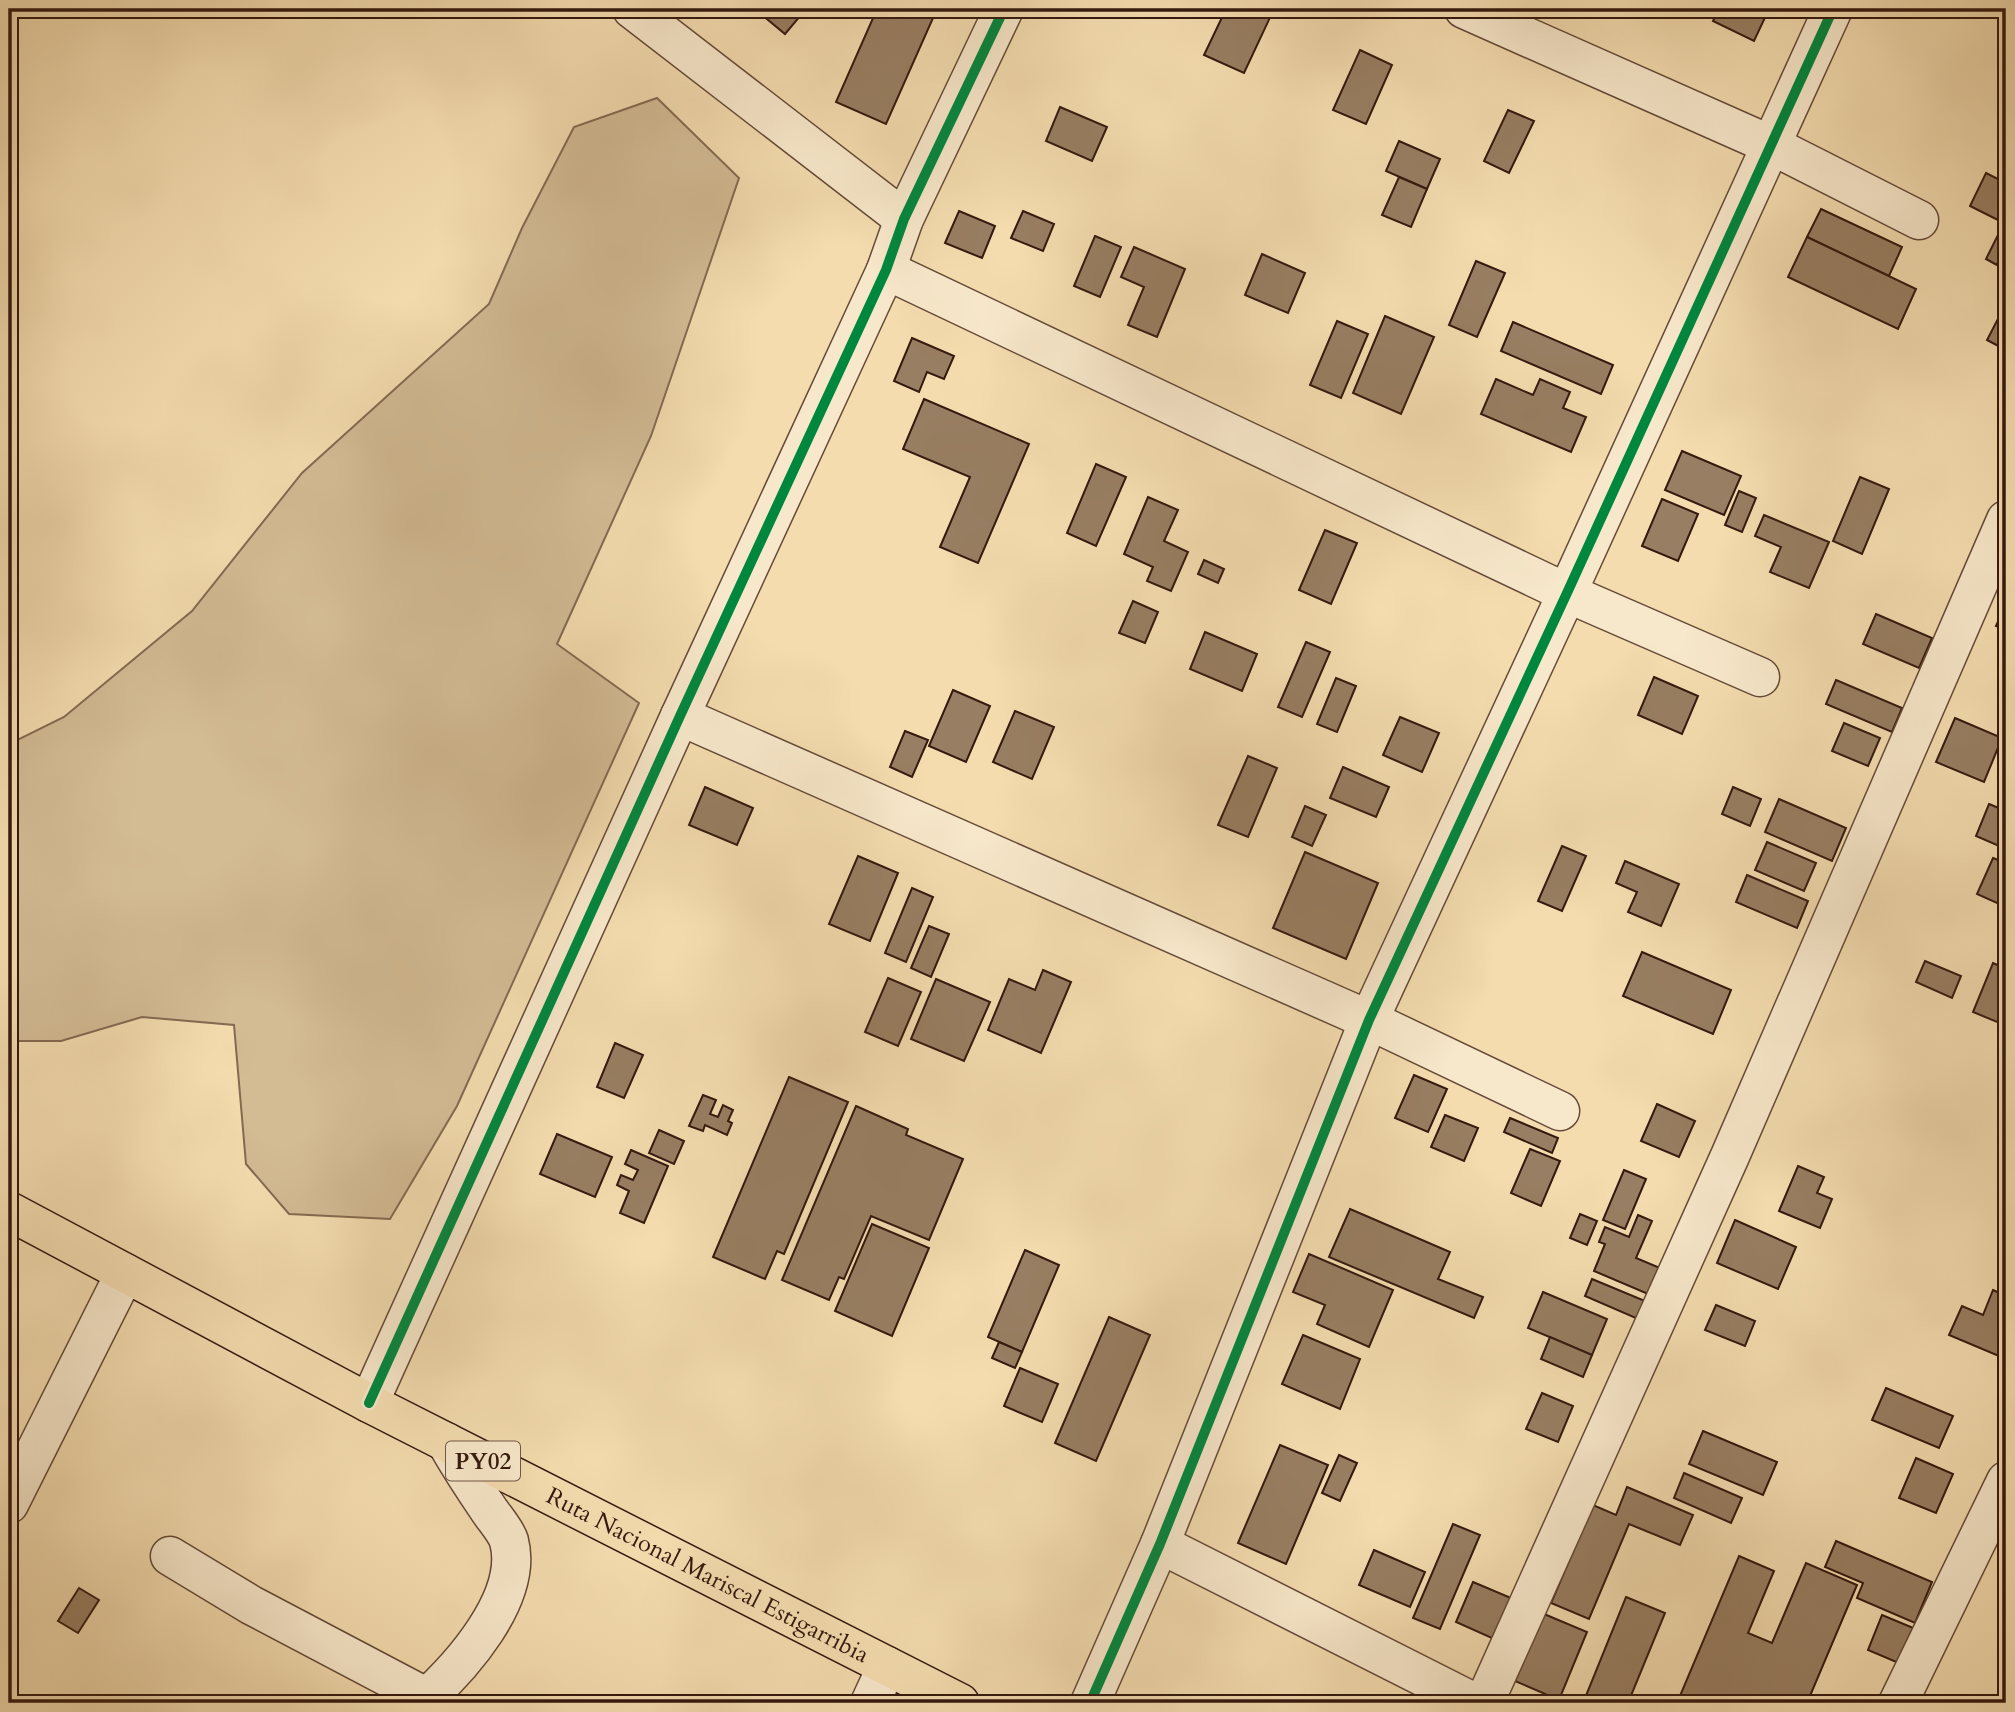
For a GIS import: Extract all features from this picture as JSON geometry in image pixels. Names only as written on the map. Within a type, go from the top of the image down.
[{"type":"main road","name":"Ruta Nacional Mariscal Estigarribia","points":[[9,1211],[369,1403],[960,1703]]},
{"type":"street","points":[[632,9],[904,219]]},
{"type":"street","points":[[369,1403],[680,716],[886,270],[904,219],[1004,9]]},
{"type":"street","points":[[1464,9],[1771,145],[1919,220]]},
{"type":"street","points":[[1090,1703],[1160,1544],[1369,1020],[1833,9]]},
{"type":"street","points":[[886,270],[1567,593],[1760,677]]},
{"type":"street","points":[[1484,1703],[1730,1156],[2006,520]]},
{"type":"street","points":[[680,716],[1369,1020],[1560,1111]]},
{"type":"street","points":[[9,1504],[125,1273]]},
{"type":"street","points":[[170,1556],[251,1605],[428,1702],[475,1647],[498,1605],[512,1571],[509,1539],[446,1442]]},
{"type":"street","points":[[1898,1703],[2006,1481]]},
{"type":"street","points":[[1160,1544],[1475,1703]]},
{"type":"street","points":[[870,1703],[887,1666]]},
{"type":"shaded area","points":[[657,98],[739,178],[651,436],[557,644],[639,703],[457,1106],[390,1219],[289,1214],[246,1164],[234,1025],[142,1017],[61,1041],[9,1041],[9,744],[64,717],[192,611],[302,473],[489,304],[522,228],[574,127]]},
{"type":"building","points":[[755,9],[806,9],[785,34]]},
{"type":"building","points":[[877,9],[937,9],[886,124],[836,102]]},
{"type":"building","points":[[1202,9],[1226,9],[1221,18]]},
{"type":"building","points":[[1226,9],[1274,9],[1244,73],[1204,55]]},
{"type":"building","points":[[1719,9],[1769,9],[1754,41],[1713,21]]},
{"type":"building","points":[[1360,50],[1392,65],[1366,124],[1333,110]]},
{"type":"building","points":[[1060,107],[1107,127],[1092,161],[1046,141]]},
{"type":"building","points":[[1508,110],[1534,121],[1509,173],[1484,161]]},
{"type":"building","points":[[1399,141],[1440,159],[1427,189],[1386,171]]},
{"type":"building","points":[[1986,173],[2006,183],[2006,245],[1997,265],[1986,259],[2004,223],[1970,206]]},
{"type":"building","points":[[1399,177],[1427,189],[1411,227],[1382,215]]},
{"type":"building","points":[[1821,209],[1902,247],[1889,276],[1807,237]]},
{"type":"building","points":[[959,211],[995,226],[982,258],[945,243]]},
{"type":"building","points":[[1023,211],[1054,224],[1043,251],[1011,238]]},
{"type":"building","points":[[1095,236],[1121,247],[1100,297],[1074,286]]},
{"type":"building","points":[[1807,237],[1916,289],[1898,329],[1788,277]]},
{"type":"building","points":[[2006,245],[2006,264],[1999,260]]},
{"type":"building","points":[[1134,247],[1185,269],[1157,337],[1128,325],[1144,287],[1121,277]]},
{"type":"building","points":[[1262,254],[1305,273],[1288,313],[1245,295]]},
{"type":"building","points":[[1476,261],[1505,273],[1477,337],[1449,325]]},
{"type":"building","points":[[2002,311],[2006,313],[2006,350],[1987,340]]},
{"type":"building","points":[[1385,316],[1434,337],[1401,414],[1353,393]]},
{"type":"building","points":[[1337,321],[1368,334],[1341,398],[1310,385]]},
{"type":"building","points":[[1513,322],[1613,365],[1601,394],[1501,351]]},
{"type":"building","points":[[912,338],[954,356],[944,379],[927,372],[919,392],[894,381]]},
{"type":"building","points":[[1496,379],[1533,395],[1540,379],[1570,392],[1563,408],[1586,417],[1571,452],[1481,414]]},
{"type":"building","points":[[924,399],[1029,444],[978,563],[940,547],[970,477],[903,449]]},
{"type":"building","points":[[1682,451],[1741,476],[1724,515],[1665,490]]},
{"type":"building","points":[[1096,464],[1126,477],[1096,546],[1067,533]]},
{"type":"building","points":[[1860,477],[1889,489],[1862,554],[1833,541]]},
{"type":"building","points":[[1739,491],[1756,498],[1742,532],[1725,525]]},
{"type":"building","points":[[1148,497],[1178,510],[1164,541],[1188,552],[1171,591],[1147,581],[1153,567],[1124,554]]},
{"type":"building","points":[[1662,499],[1698,514],[1678,561],[1642,546]]},
{"type":"building","points":[[1764,515],[1829,542],[1809,588],[1770,572],[1781,547],[1755,536]]},
{"type":"building","points":[[1325,530],[1357,543],[1331,604],[1299,590]]},
{"type":"building","points":[[1204,560],[1224,569],[1218,583],[1198,574]]},
{"type":"building","points":[[1133,601],[1158,612],[1145,643],[1119,633]]},
{"type":"building","points":[[2006,606],[2006,630],[1996,626]]},
{"type":"building","points":[[1876,614],[1932,638],[1919,668],[1863,644]]},
{"type":"building","points":[[1205,632],[1257,654],[1242,691],[1190,669]]},
{"type":"building","points":[[1306,642],[1330,652],[1302,717],[1278,707]]},
{"type":"building","points":[[1654,677],[1698,696],[1682,734],[1638,715]]},
{"type":"building","points":[[1336,678],[1356,686],[1337,732],[1317,724]]},
{"type":"building","points":[[1836,680],[1902,708],[1892,732],[1826,704]]},
{"type":"building","points":[[953,690],[990,706],[966,762],[929,746]]},
{"type":"building","points":[[1015,711],[1054,727],[1032,779],[993,762]]},
{"type":"building","points":[[1400,717],[1439,733],[1422,772],[1383,755]]},
{"type":"building","points":[[1955,718],[2002,738],[1984,782],[1936,762]]},
{"type":"building","points":[[1844,723],[1880,738],[1868,766],[1832,751]]},
{"type":"building","points":[[905,731],[928,740],[912,777],[890,767]]},
{"type":"building","points":[[1248,756],[1277,768],[1248,837],[1218,825]]},
{"type":"building","points":[[2006,757],[2006,780],[1998,777]]},
{"type":"building","points":[[1343,767],[1389,787],[1376,817],[1330,798]]},
{"type":"building","points":[[705,787],[753,808],[737,845],[689,825]]},
{"type":"building","points":[[1733,787],[1761,799],[1750,826],[1722,814]]},
{"type":"building","points":[[1779,799],[1846,828],[1832,861],[1765,832]]},
{"type":"building","points":[[1989,804],[2006,811],[2006,849],[1976,836]]},
{"type":"building","points":[[1305,806],[1326,815],[1312,846],[1292,837]]},
{"type":"building","points":[[1767,842],[1816,863],[1804,891],[1755,870]]},
{"type":"building","points":[[1562,846],[1586,856],[1562,911],[1538,901]]},
{"type":"building","points":[[1305,852],[1378,883],[1346,959],[1273,928]]},
{"type":"building","points":[[858,856],[898,873],[870,941],[829,924]]},
{"type":"building","points":[[1993,858],[2006,863],[2006,907],[1977,894]]},
{"type":"building","points":[[1625,861],[1679,884],[1661,926],[1628,912],[1637,892],[1616,883]]},
{"type":"building","points":[[1747,875],[1808,901],[1797,928],[1736,902]]},
{"type":"building","points":[[912,888],[933,897],[906,962],[885,953]]},
{"type":"building","points":[[929,926],[949,934],[931,977],[911,968]]},
{"type":"building","points":[[1642,952],[1731,990],[1713,1034],[1623,996]]},
{"type":"building","points":[[1925,961],[1961,976],[1952,998],[1916,982]]},
{"type":"building","points":[[1993,963],[2006,969],[2006,1013],[2002,1024],[1973,1012]]},
{"type":"building","points":[[1043,970],[1071,982],[1041,1053],[988,1030],[1009,979],[1035,990]]},
{"type":"building","points":[[888,978],[921,992],[898,1046],[865,1032]]},
{"type":"building","points":[[936,979],[990,1002],[964,1061],[911,1039]]},
{"type":"building","points":[[615,1043],[643,1055],[624,1098],[597,1087]]},
{"type":"building","points":[[1414,1075],[1447,1089],[1428,1132],[1395,1118]]},
{"type":"building","points":[[789,1077],[848,1102],[784,1254],[777,1251],[765,1279],[713,1257]]},
{"type":"building","points":[[703,1095],[716,1100],[710,1114],[718,1117],[723,1105],[733,1110],[728,1121],[732,1123],[727,1135],[705,1125],[703,1131],[689,1126]]},
{"type":"building","points":[[1657,1104],[1695,1121],[1679,1157],[1641,1141]]},
{"type":"building","points":[[856,1106],[908,1129],[906,1135],[963,1159],[929,1240],[871,1216],[844,1279],[839,1277],[829,1300],[782,1280]]},
{"type":"building","points":[[1445,1115],[1478,1128],[1464,1161],[1431,1147]]},
{"type":"building","points":[[1510,1118],[1558,1138],[1552,1153],[1504,1132]]},
{"type":"building","points":[[659,1130],[684,1141],[674,1164],[649,1153]]},
{"type":"building","points":[[557,1134],[612,1157],[595,1197],[540,1174]]},
{"type":"building","points":[[1530,1149],[1560,1161],[1541,1206],[1511,1193]]},
{"type":"building","points":[[631,1150],[668,1166],[644,1223],[620,1213],[629,1191],[617,1185],[621,1175],[633,1180],[638,1170],[625,1164]]},
{"type":"building","points":[[1798,1166],[1824,1177],[1817,1193],[1832,1199],[1820,1228],[1779,1211]]},
{"type":"building","points":[[1624,1170],[1646,1179],[1625,1229],[1603,1220]]},
{"type":"building","points":[[1350,1209],[1450,1252],[1438,1279],[1483,1297],[1474,1318],[1329,1257]]},
{"type":"building","points":[[1580,1214],[1597,1221],[1587,1245],[1570,1238]]},
{"type":"building","points":[[1638,1215],[1652,1221],[1636,1258],[1660,1268],[1648,1294],[1594,1271],[1605,1244],[1599,1242],[1605,1227],[1629,1237]]},
{"type":"building","points":[[1735,1220],[1796,1247],[1778,1289],[1717,1263]]},
{"type":"building","points":[[872,1224],[929,1248],[892,1336],[835,1311]]},
{"type":"building","points":[[1025,1250],[1059,1265],[1022,1352],[988,1337]]},
{"type":"building","points":[[1309,1254],[1393,1290],[1369,1347],[1317,1324],[1325,1305],[1293,1292]]},
{"type":"building","points":[[1592,1279],[1645,1301],[1638,1319],[1585,1296]]},
{"type":"building","points":[[1993,1290],[2006,1296],[2006,1359],[1949,1335],[1962,1306],[1983,1315]]},
{"type":"building","points":[[1543,1292],[1607,1319],[1592,1355],[1528,1328]]},
{"type":"building","points":[[1716,1305],[1755,1321],[1745,1346],[1705,1330]]},
{"type":"building","points":[[1109,1317],[1150,1335],[1096,1461],[1055,1443]]},
{"type":"building","points":[[1303,1335],[1360,1359],[1340,1409],[1282,1384]]},
{"type":"building","points":[[1550,1337],[1592,1355],[1583,1377],[1541,1359]]},
{"type":"building","points":[[999,1342],[1022,1352],[1015,1368],[992,1358]]},
{"type":"building","points":[[1020,1368],[1058,1384],[1042,1422],[1004,1406]]},
{"type":"building","points":[[1886,1388],[1953,1416],[1939,1448],[1872,1420]]},
{"type":"building","points":[[1542,1393],[1573,1406],[1558,1442],[1526,1429]]},
{"type":"building","points":[[1703,1431],[1777,1462],[1763,1495],[1689,1464]]},
{"type":"building","points":[[1280,1445],[1328,1465],[1286,1564],[1238,1543]]},
{"type":"building","points":[[1339,1455],[1357,1463],[1340,1501],[1322,1493]]},
{"type":"building","points":[[1916,1458],[1953,1474],[1936,1513],[1899,1498]]},
{"type":"building","points":[[1684,1473],[1742,1498],[1731,1523],[1674,1498]]},
{"type":"building","points":[[1627,1487],[1693,1515],[1680,1545],[1629,1524],[1589,1619],[1551,1603],[1593,1505],[1616,1515]]},
{"type":"building","points":[[1453,1524],[1480,1535],[1440,1629],[1413,1618]]},
{"type":"building","points":[[1836,1541],[1932,1582],[1915,1623],[1857,1598],[1863,1583],[1825,1567]]},
{"type":"building","points":[[1374,1550],[1425,1572],[1410,1607],[1359,1585]]},
{"type":"building","points":[[1739,1556],[1774,1571],[1748,1633],[1772,1643],[1806,1563],[1857,1585],[1807,1703],[1677,1703]]},
{"type":"building","points":[[1473,1582],[1511,1598],[1494,1639],[1456,1622]]},
{"type":"building","points":[[79,1588],[99,1600],[78,1633],[58,1621]]},
{"type":"building","points":[[1626,1597],[1665,1613],[1628,1703],[1583,1703]]},
{"type":"building","points":[[1544,1614],[1587,1632],[1559,1700],[1515,1681]]},
{"type":"building","points":[[1882,1615],[1923,1632],[1908,1667],[1868,1650]]},
{"type":"cycle path","points":[[369,1403],[680,716],[886,270],[904,219],[1004,9]]},
{"type":"cycle path","points":[[1090,1703],[1160,1544],[1369,1020],[1833,9]]}]
